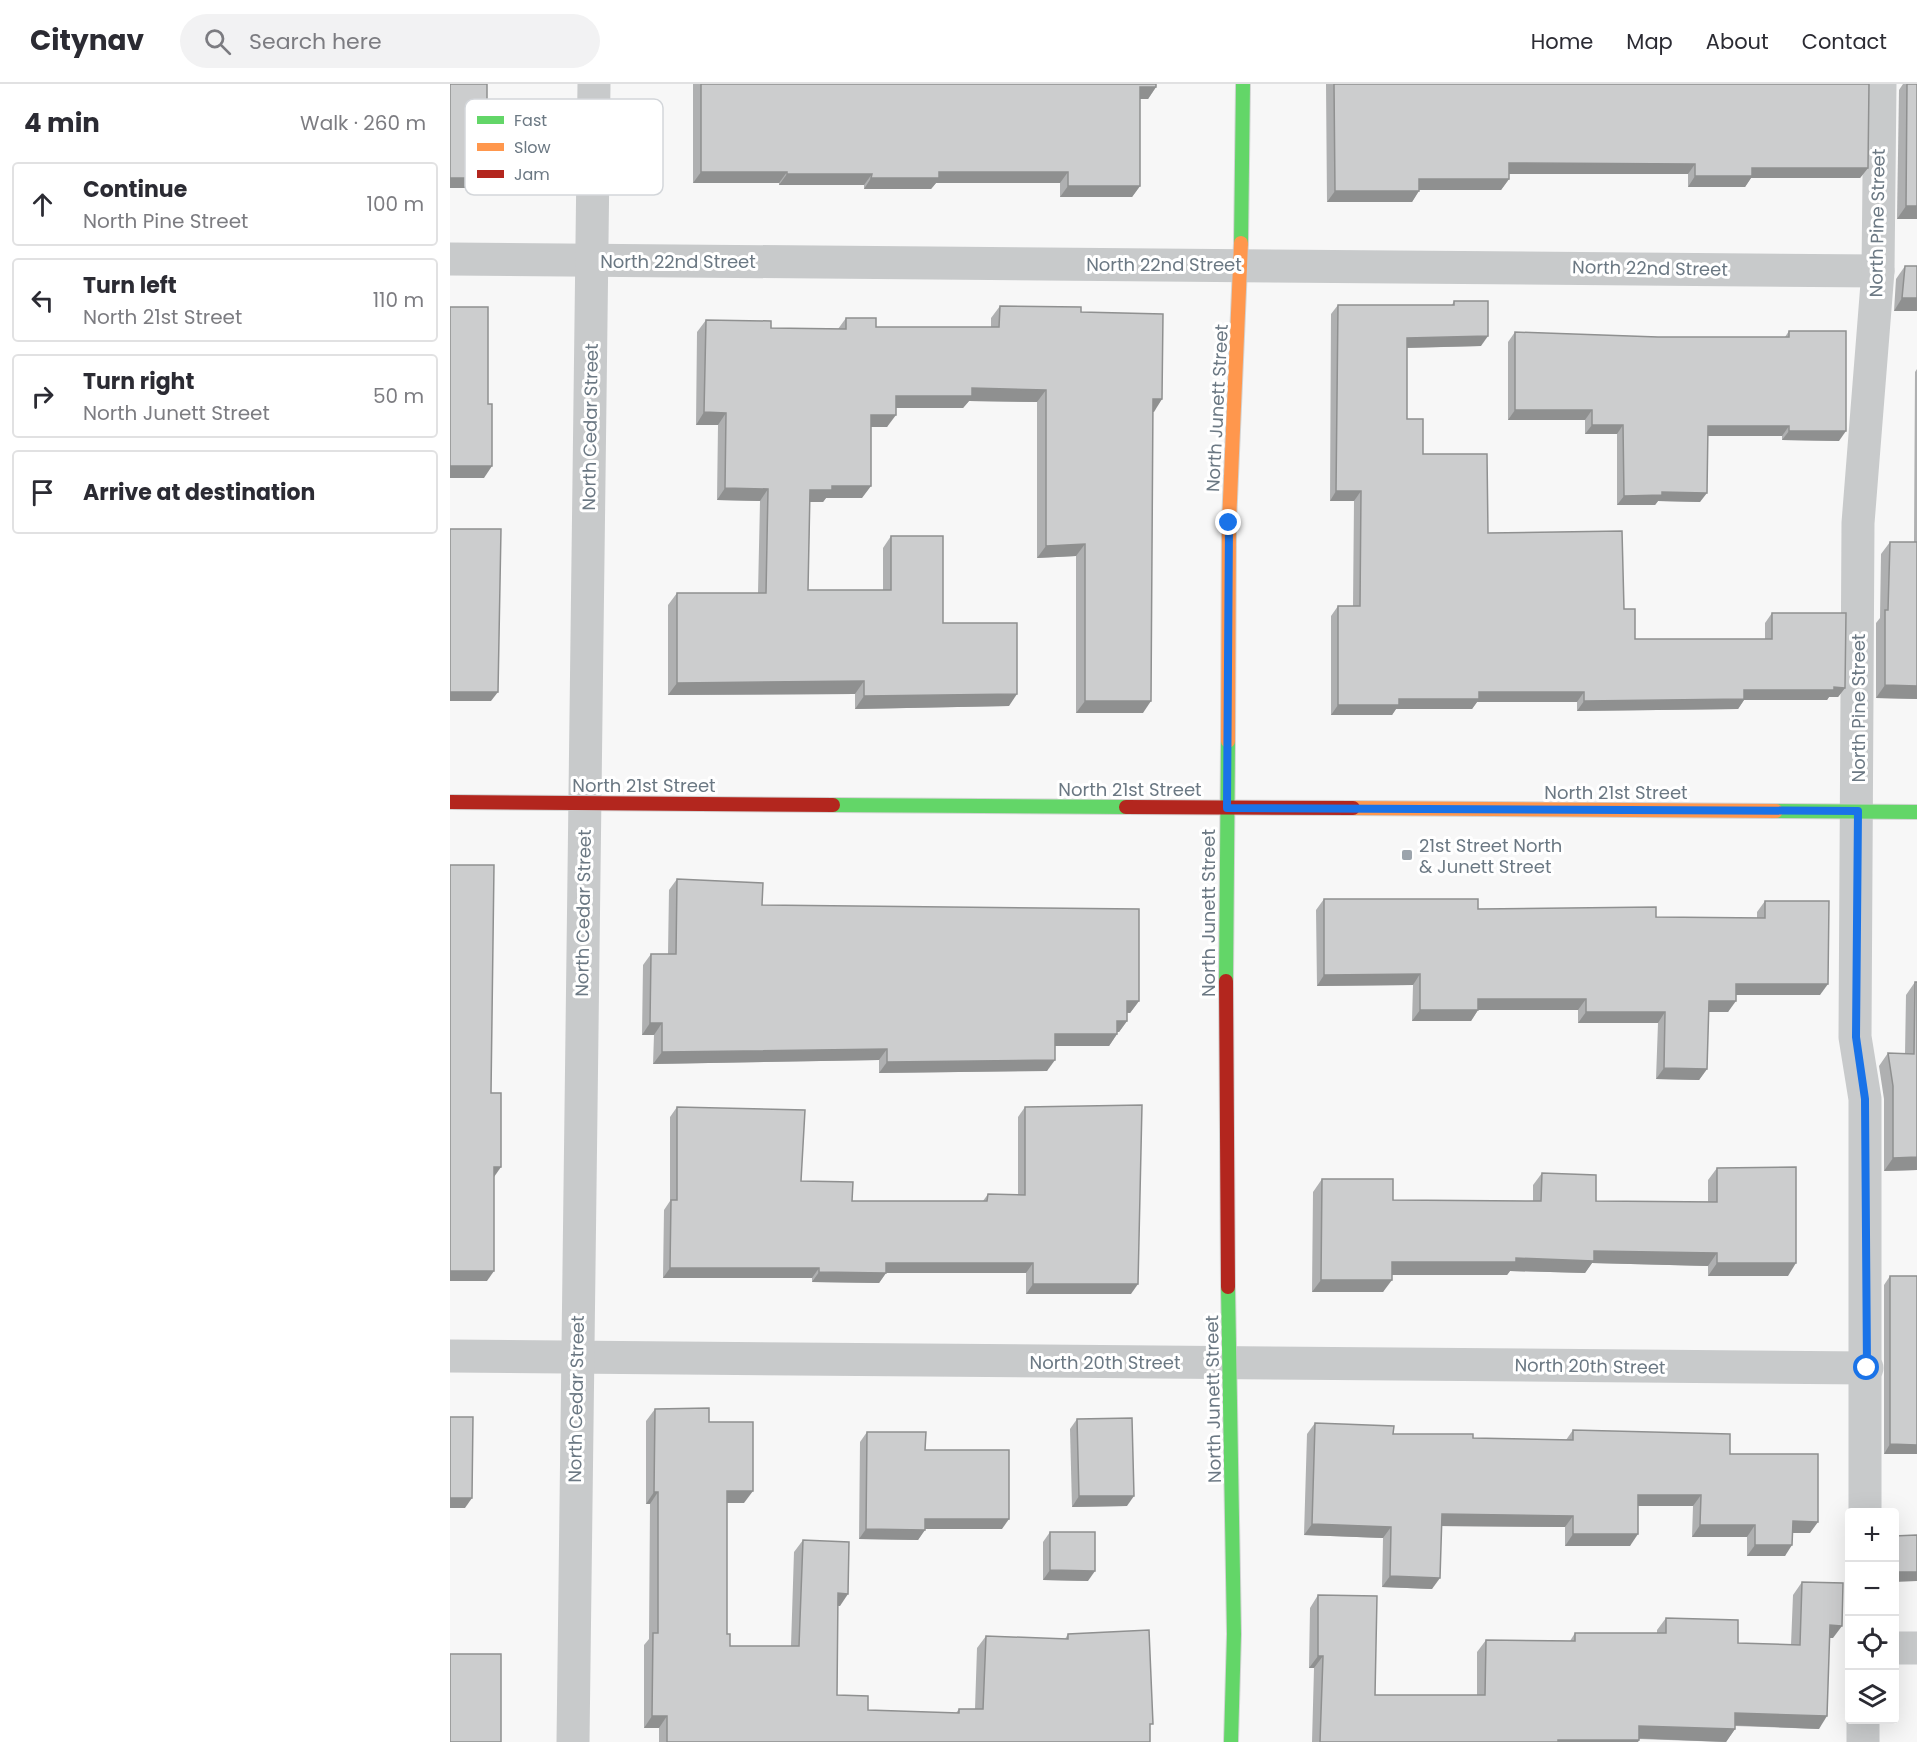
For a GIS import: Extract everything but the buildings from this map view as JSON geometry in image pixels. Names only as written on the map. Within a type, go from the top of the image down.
[{"type":"street","name":"North Cedar Street","points":[[594,84],[594,99]]},
{"type":"street","name":"North Junett Street","points":[[1231,1742],[1234,1634],[1225,1092],[1229,523],[1241,264],[1243,84]]},
{"type":"street","name":"North Pine Street","points":[[1865,1508],[1867,1368],[1865,1099],[1856,1037],[1858,523],[1878,271],[1880,84]]},
{"type":"street","name":"North Cedar Street","points":[[573,1742],[593,195]]},
{"type":"street","name":"North 22nd Street","points":[[450,259],[1878,271]]},
{"type":"street","name":"North 21st Street","points":[[450,802],[1917,812]]},
{"type":"street","name":"North 20th Street","points":[[450,1356],[1867,1368]]},
{"type":"street","points":[[1899,1648],[1917,1648]]},
{"type":"street","points":[[1863,1724],[1863,1742]]},
{"type":"traffic: fast","points":[[1241,243],[1243,84]]},
{"type":"traffic: fast","points":[[1226,981],[1228,741]]},
{"type":"traffic: fast","points":[[833,805],[1126,807]]},
{"type":"traffic: fast","points":[[1776,811],[1917,812]]},
{"type":"traffic: fast","points":[[1228,1287],[1234,1634],[1231,1742]]},
{"type":"traffic: slow","points":[[1228,741],[1229,523],[1241,243]]},
{"type":"traffic: slow","points":[[1353,808],[1776,811]]},
{"type":"traffic: jam","points":[[450,802],[833,805]]},
{"type":"traffic: jam","points":[[1126,807],[1353,808]]},
{"type":"traffic: jam","points":[[1226,981],[1228,1287]]},
{"type":"place","name":"21st Street North & Junett Street","points":[[1407,855]]},
{"type":"route","points":[[1229,523],[1227,808],[1858,811],[1856,1037],[1865,1099],[1867,1368]]}]
